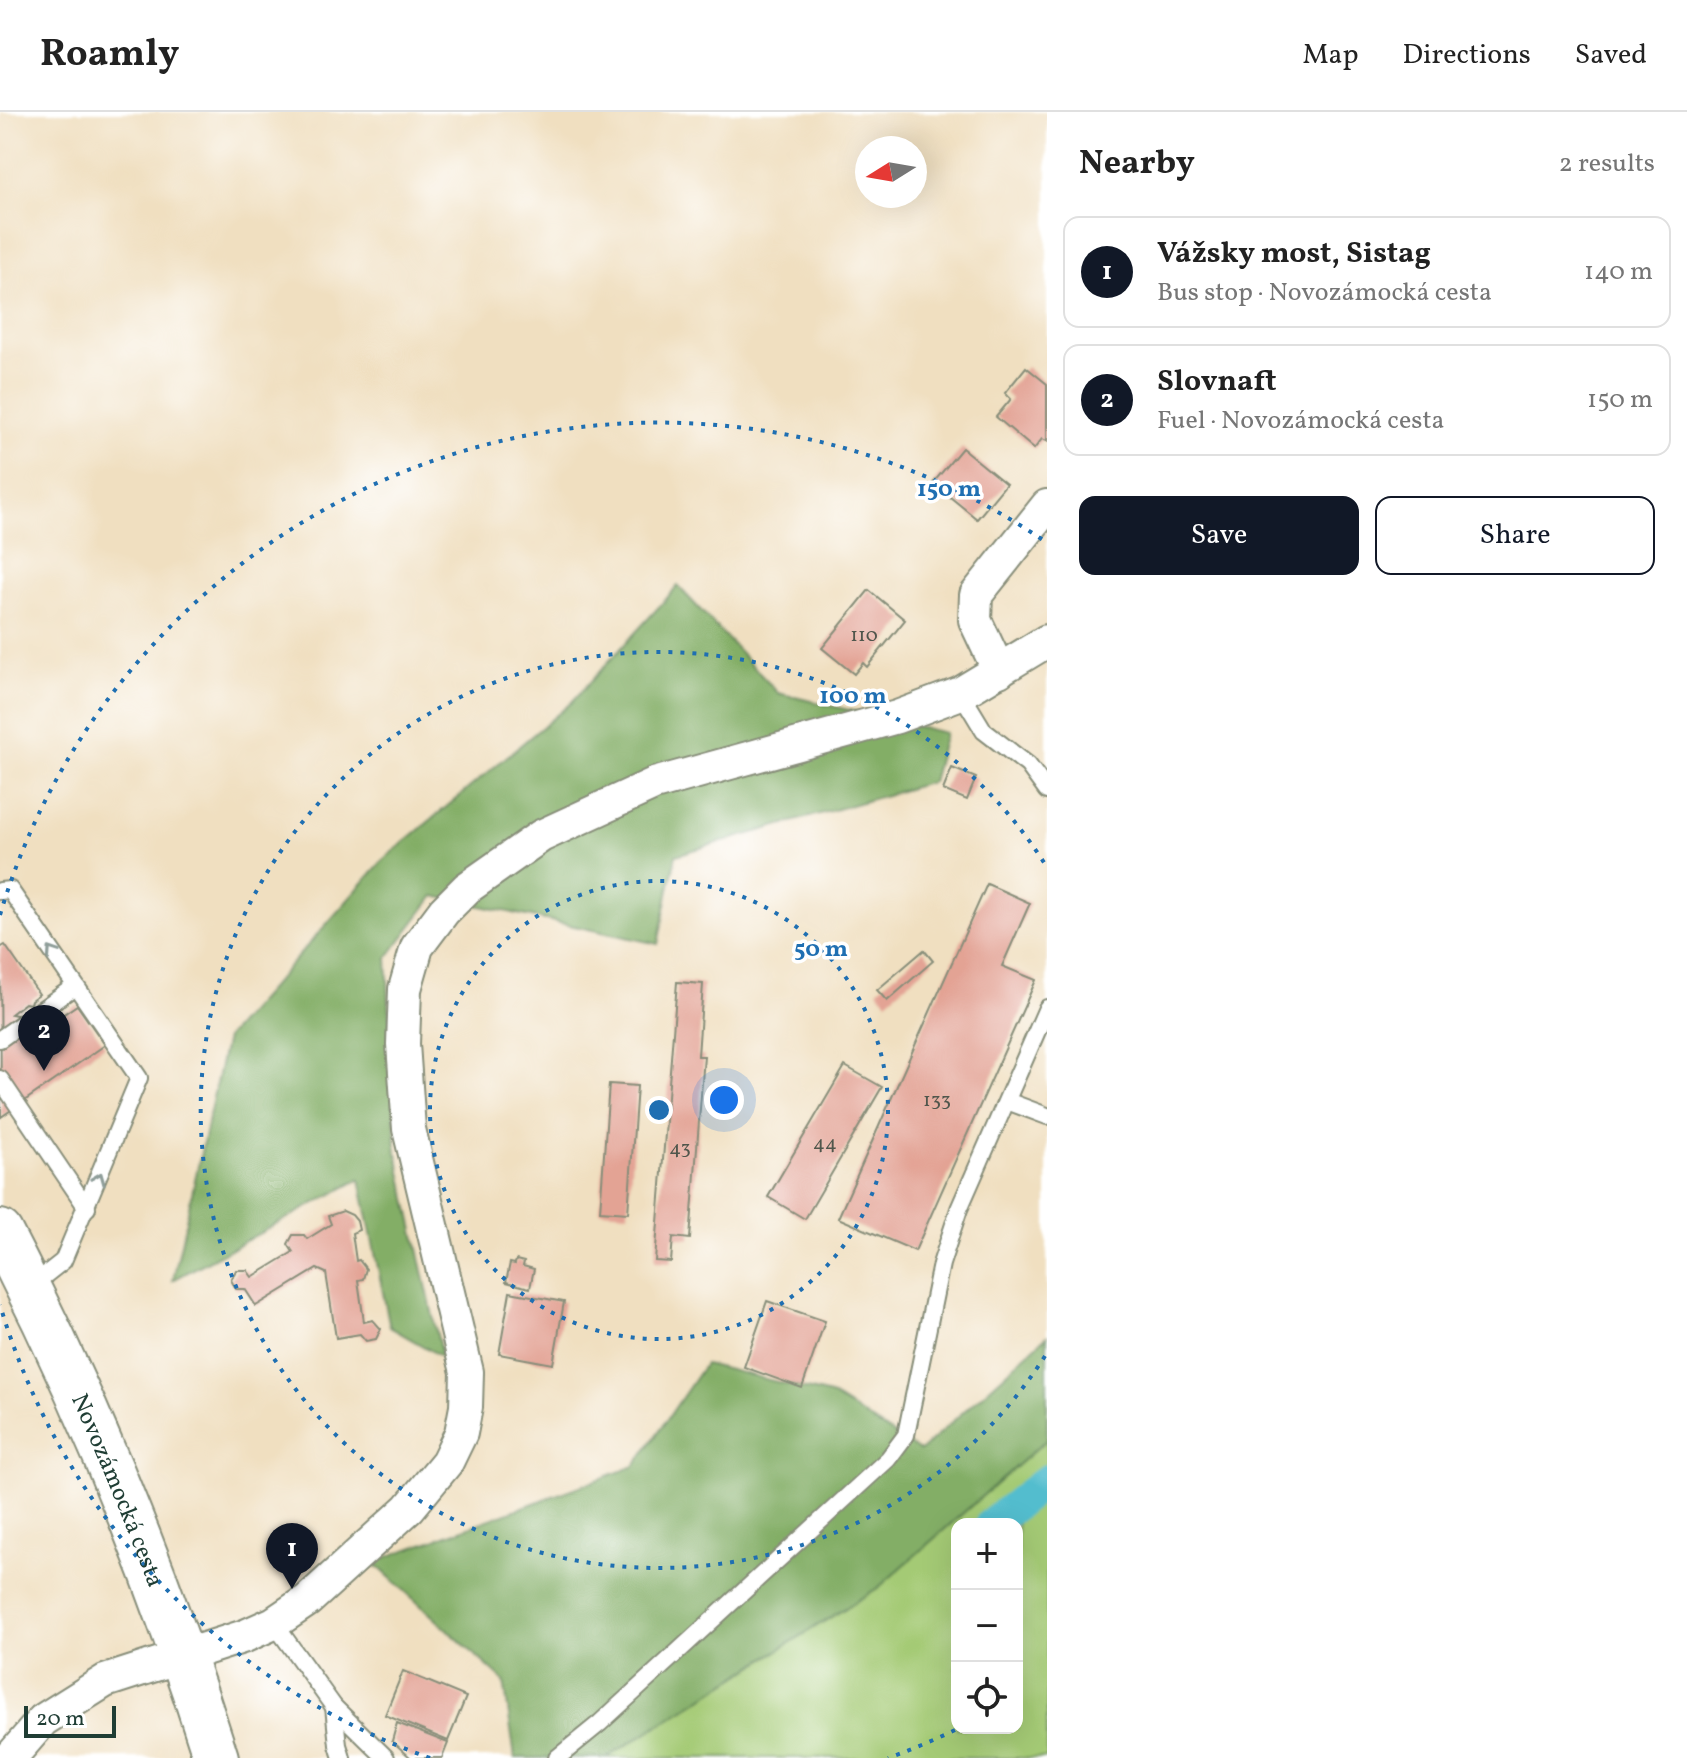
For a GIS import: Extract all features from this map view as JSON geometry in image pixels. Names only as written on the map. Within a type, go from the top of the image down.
[{"type":"main road","name":"Novozámocká cesta","points":[[0,1232],[113,1468],[184,1655],[216,1758]]},
{"type":"street","points":[[999,671],[975,620],[976,595],[1047,506]]},
{"type":"street","points":[[10,1758],[43,1720],[105,1681],[245,1636],[274,1623],[308,1600],[409,1508],[432,1484],[447,1462],[461,1433],[466,1407],[467,1372],[409,1129],[403,1044],[405,989],[417,947],[444,911],[467,888],[541,836],[654,784],[897,717],[961,693],[1047,641]]},
{"type":"lane","points":[[961,693],[984,731],[1028,765],[1047,791]]},
{"type":"lane","points":[[0,891],[10,890],[139,1078],[63,1261],[29,1288]]},
{"type":"lane","points":[[0,1039],[75,986]]},
{"type":"lane","points":[[557,1758],[600,1723],[888,1459],[906,1435],[941,1264],[959,1209],[1047,1008]]},
{"type":"lane","points":[[0,1079],[87,1208]]},
{"type":"lane","points":[[1007,1101],[1047,1116]]},
{"type":"lane","points":[[274,1623],[334,1707],[386,1758]]},
{"type":"lane","points":[[334,1707],[342,1758]]},
{"type":"green space","points":[[678,586],[778,693],[945,733],[932,782],[676,855],[658,944],[434,896],[387,958],[396,1149],[442,1357],[390,1327],[360,1179],[173,1280],[226,1038],[384,859],[571,703]]},
{"type":"green space","points":[[1047,1336],[1047,1439],[957,1518],[951,1518],[951,1524],[879,1587],[606,1758],[515,1758],[504,1681],[373,1562],[635,1466],[705,1364],[830,1395],[920,1451]]},
{"type":"green space","points":[[1047,1439],[1047,1758],[606,1758],[879,1587],[951,1524],[951,1734],[1023,1734],[1023,1518],[957,1518]]},
{"type":"building","points":[[1026,367],[1047,384],[1047,441],[1042,439],[1034,449],[996,417],[1011,399],[1005,393]]},
{"type":"building","points":[[962,448],[1006,484],[977,519],[933,483]]},
{"type":"building","points":[[869,590],[905,620],[867,667],[863,663],[854,674],[822,648]]},
{"type":"building","points":[[952,768],[976,778],[967,800],[943,790]]},
{"type":"building","points":[[987,884],[1030,903],[1002,966],[1036,980],[915,1251],[838,1218]]},
{"type":"building","points":[[5,945],[39,994],[30,1004],[25,1003],[11,1014],[52,1022],[77,1005],[105,1045],[1,1117],[0,948]]},
{"type":"building","points":[[924,950],[933,961],[887,1001],[877,990]]},
{"type":"building","points":[[677,982],[703,984],[698,1056],[704,1056],[690,1239],[673,1237],[671,1262],[655,1261]]},
{"type":"building","points":[[845,1066],[882,1087],[805,1219],[768,1197]]},
{"type":"building","points":[[609,1084],[637,1086],[628,1213],[600,1211]]},
{"type":"building","points":[[343,1211],[357,1221],[359,1230],[352,1233],[356,1261],[359,1260],[366,1269],[363,1279],[358,1280],[364,1322],[373,1320],[381,1329],[376,1339],[366,1341],[360,1334],[336,1338],[326,1273],[317,1269],[256,1306],[245,1289],[236,1289],[231,1280],[236,1270],[247,1270],[252,1277],[293,1252],[288,1244],[293,1235],[304,1235],[307,1239],[331,1224],[328,1216]]},
{"type":"building","points":[[516,1260],[534,1269],[530,1288],[506,1282],[510,1263],[515,1264]]},
{"type":"building","points":[[510,1292],[564,1302],[553,1364],[499,1354]]},
{"type":"building","points":[[767,1301],[825,1321],[802,1388],[744,1367]]},
{"type":"building","points":[[403,1671],[466,1697],[448,1741],[385,1715]]},
{"type":"building","points":[[397,1723],[448,1743],[442,1758],[411,1758],[392,1741]]},
{"type":"waterway","points":[[999,1518],[1047,1480]]},
{"type":"place","name":"Slovnaft","points":[[44,1071]]},
{"type":"place","name":"Vážsky most, Sistag","points":[[292,1589]]}]
